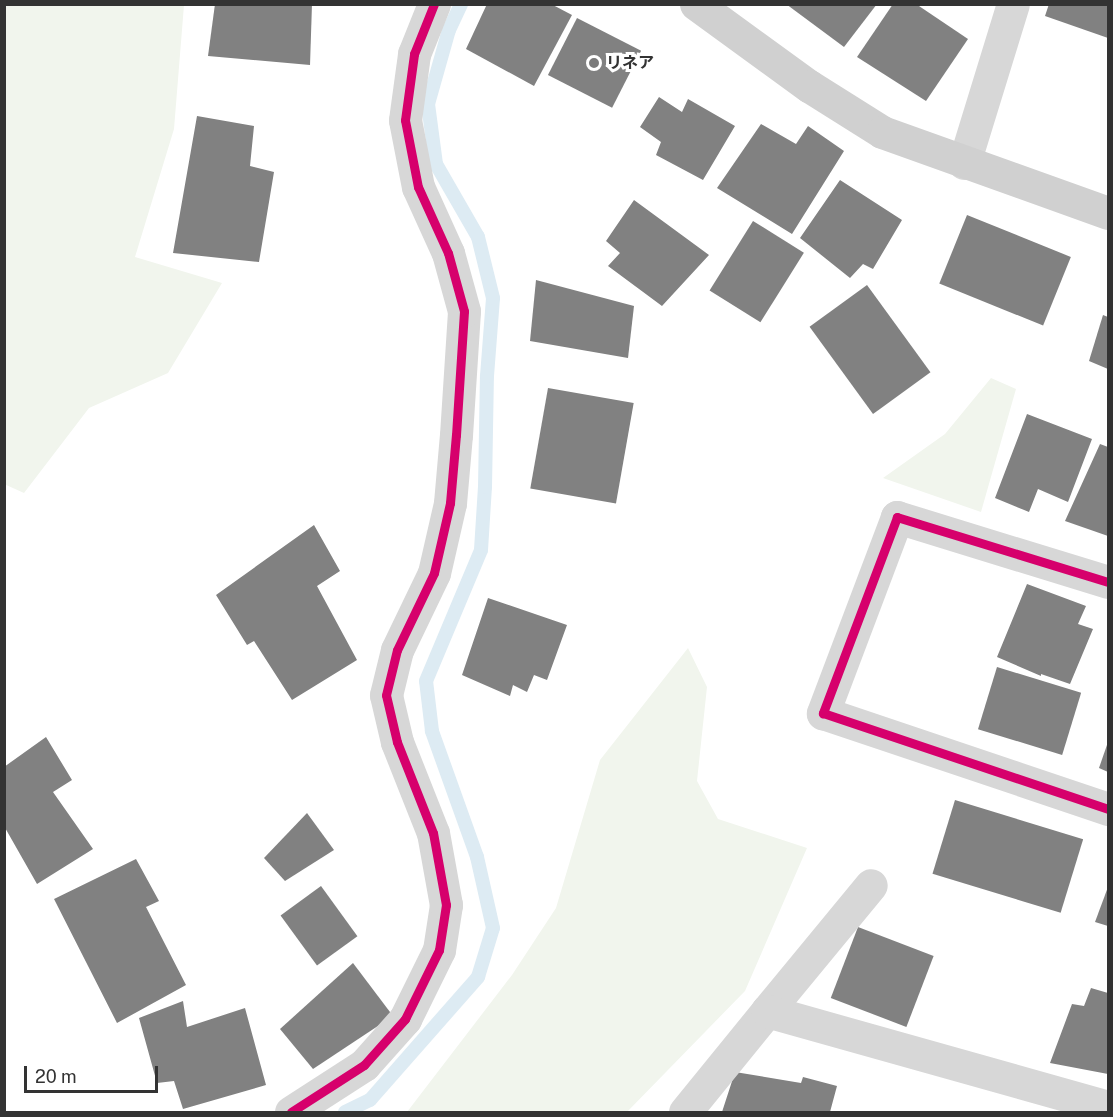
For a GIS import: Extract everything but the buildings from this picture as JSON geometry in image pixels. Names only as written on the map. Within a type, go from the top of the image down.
[{"type":"street","points":[[291,1113],[364,1065],[405,1019],[438,950],[447,905],[433,833],[398,742],[386,695],[398,650],[434,573],[450,503],[456,435],[464,310],[448,253],[418,187],[405,120],[414,54],[434,4]]},
{"type":"street","points":[[696,4],[809,86],[882,132],[1108,213]]},
{"type":"street","points":[[964,163],[1013,4]]},
{"type":"street","points":[[1108,582],[897,517],[823,713],[1108,809]]},
{"type":"street","points":[[685,1113],[871,885]]},
{"type":"street","points":[[767,1011],[1108,1107]]},
{"type":"shaded area","points":[[5,4],[184,5],[174,129],[135,257],[222,283],[168,373],[89,408],[24,493],[4,484]]},
{"type":"shaded area","points":[[991,378],[1016,389],[981,512],[883,478],[945,434]]},
{"type":"shaded area","points":[[688,648],[707,687],[697,781],[718,819],[807,848],[745,991],[627,1112],[407,1112],[512,975],[556,908],[600,760]]},
{"type":"waterway","points":[[345,1112],[370,1100],[478,977],[493,928],[477,857],[432,731],[426,681],[481,550],[485,487],[487,376],[493,298],[478,237],[436,164],[428,104],[449,30],[461,4]]},
{"type":"cycle path","points":[[291,1112],[364,1065],[405,1019],[439,950],[446,905],[433,833],[397,742],[386,695],[397,650],[434,573],[450,503],[456,435],[464,311],[448,253],[418,187],[405,120],[414,54],[434,4]]},
{"type":"cycle path","points":[[1108,582],[897,517],[823,713],[1108,809]]},
{"type":"place","name":"リネア","points":[[594,63]]}]
